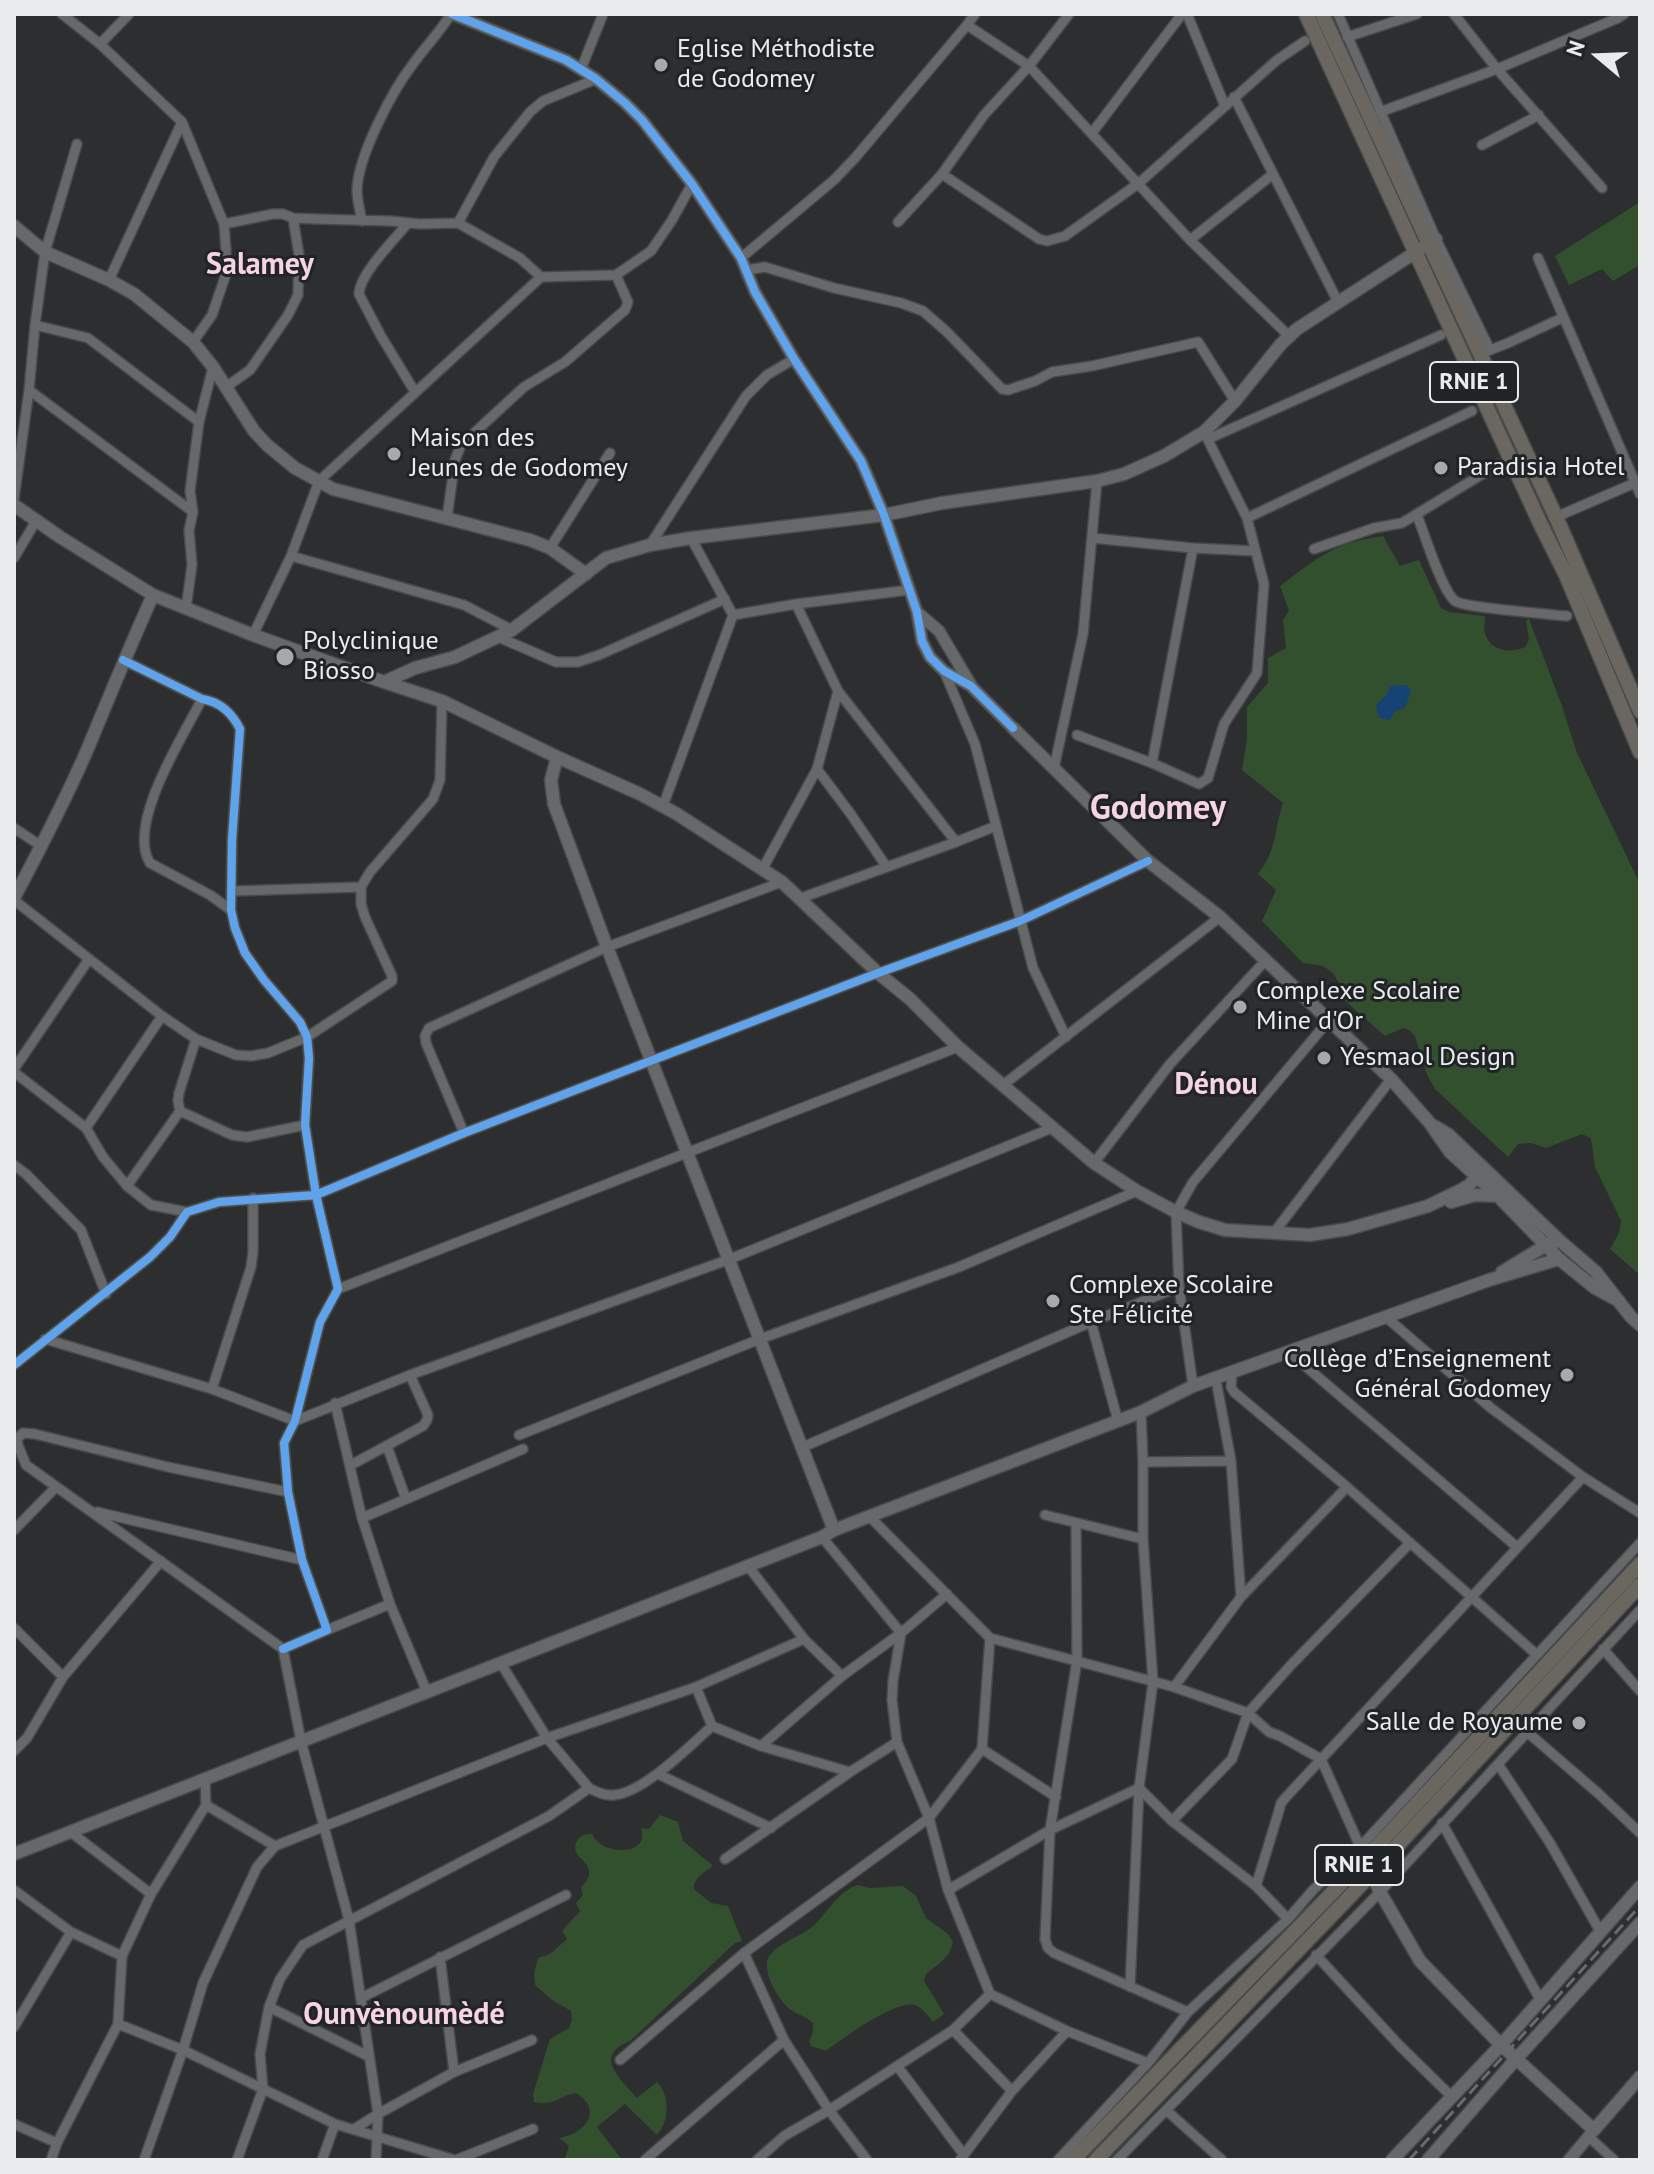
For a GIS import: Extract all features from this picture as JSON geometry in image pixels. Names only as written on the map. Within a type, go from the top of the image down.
[{"type":"highway","name":"RNIE 1","points":[[1306,14],[1566,575],[1640,752]]},
{"type":"highway","name":"RNIE 1","points":[[1322,14],[1485,352],[1640,711]]},
{"type":"highway","name":"RNIE 1","points":[[1073,2160],[1640,1564]]},
{"type":"highway","name":"RNIE 1","points":[[1096,2160],[1370,1874],[1640,1585]]},
{"type":"main road","points":[[14,226],[45,252],[134,294],[193,342],[213,367],[244,418],[267,445],[295,468],[333,489],[512,534],[550,548],[586,574]]},
{"type":"main road","points":[[384,682],[415,668],[455,657],[512,630],[606,558],[650,545],[884,515],[1124,474],[1206,436],[1289,336],[1432,242]]},
{"type":"main road","points":[[14,502],[36,521],[153,595],[253,635],[442,701],[663,806],[782,882],[958,1047],[1052,1128],[1094,1163],[1176,1212],[1225,1230],[1310,1235],[1348,1229],[1475,1195],[1498,1196]]},
{"type":"main road","points":[[14,899],[87,750],[153,595]]},
{"type":"main road","points":[[1013,728],[1148,861],[1220,917],[1391,1079],[1429,1122],[1449,1135],[1498,1196],[1545,1246],[1595,1288],[1619,1301]]},
{"type":"main road","points":[[557,757],[551,780],[554,804],[834,1530]]},
{"type":"main road","points":[[1475,1195],[1484,1178]]},
{"type":"main road","points":[[1428,1206],[1484,1178]]},
{"type":"main road","points":[[1484,1178],[1596,1272],[1640,1325]]},
{"type":"main road","points":[[1489,1280],[1551,1242],[1560,1241]]},
{"type":"main road","points":[[14,1854],[869,1516],[1141,1412],[1193,1386],[1489,1280],[1559,1259]]},
{"type":"main road","points":[[1363,1852],[1370,1874],[1420,1961],[1592,2134],[1640,2077]]},
{"type":"main road","points":[[1392,2160],[1541,2001],[1640,1887]]},
{"type":"main road","points":[[1428,2160],[1640,1923]]},
{"type":"street","points":[[62,14],[100,44],[182,122],[224,224],[225,277],[212,315],[193,342]]},
{"type":"street","points":[[100,44],[129,14]]},
{"type":"street","points":[[362,221],[358,179],[385,109],[411,65],[452,14],[566,60],[596,79],[642,120],[692,184],[741,258],[755,292],[794,359],[861,461],[884,515],[917,612],[922,641],[930,657],[944,671],[971,686]]},
{"type":"street","points":[[581,69],[603,14]]},
{"type":"street","points":[[741,258],[834,180],[975,14]]},
{"type":"street","points":[[898,222],[942,174],[984,115],[1029,66],[1069,14]]},
{"type":"street","points":[[1092,133],[1184,14],[1225,106]]},
{"type":"street","points":[[1338,14],[1432,242]]},
{"type":"street","points":[[1347,37],[1417,14]]},
{"type":"street","points":[[1454,14],[1497,69],[1602,188]]},
{"type":"street","points":[[1380,112],[1497,69],[1624,14]]},
{"type":"street","points":[[967,25],[1029,66],[1190,240],[1289,336]]},
{"type":"street","points":[[942,174],[1039,239],[1047,241],[1065,236],[1139,183],[1277,60],[1305,41]]},
{"type":"street","points":[[458,223],[494,157],[530,112],[543,101],[596,79]]},
{"type":"street","points":[[1234,97],[1338,302]]},
{"type":"street","points":[[1482,145],[1539,115]]},
{"type":"street","points":[[109,280],[182,122]]},
{"type":"street","points":[[14,502],[45,252],[77,144]]},
{"type":"street","points":[[1190,240],[1273,174]]},
{"type":"street","points":[[253,635],[291,556],[319,481],[541,277],[616,275],[651,251],[692,184]]},
{"type":"street","points":[[224,224],[273,214],[293,218],[458,223],[520,258],[541,277]]},
{"type":"street","points":[[226,387],[250,370],[298,295],[299,255],[293,218]]},
{"type":"street","points":[[408,223],[366,274],[359,294],[415,392]]},
{"type":"street","points":[[1538,258],[1640,494]]},
{"type":"street","points":[[747,270],[765,267],[923,311],[999,388],[1005,390],[1052,372],[1198,342],[1235,401]]},
{"type":"street","points":[[447,518],[455,460],[461,445],[524,387],[565,362],[625,310],[628,302],[616,275]]},
{"type":"street","points":[[1485,352],[1562,318]]},
{"type":"street","points":[[35,325],[88,338],[199,422]]},
{"type":"street","points":[[1077,735],[1199,784],[1208,778],[1224,724],[1257,673],[1264,584],[1247,518],[1206,436],[1441,335]]},
{"type":"street","points":[[650,545],[746,396],[767,375],[794,359]]},
{"type":"street","points":[[186,608],[192,565],[189,530],[193,512],[190,491],[199,422],[213,367]]},
{"type":"street","points":[[29,390],[193,512]]},
{"type":"street","points":[[1247,518],[1472,411]]},
{"type":"street","points":[[550,548],[610,453]]},
{"type":"street","points":[[1314,549],[1359,532],[1402,523],[1499,464]]},
{"type":"street","points":[[1054,768],[1083,634],[1097,481]]},
{"type":"street","points":[[1556,517],[1637,482]]},
{"type":"street","points":[[1417,515],[1445,588],[1455,601],[1567,616]]},
{"type":"street","points":[[14,558],[36,521]]},
{"type":"street","points":[[663,806],[733,615],[691,538]]},
{"type":"street","points":[[1092,538],[1255,551]]},
{"type":"street","points":[[1152,763],[1193,548]]},
{"type":"street","points":[[291,556],[464,605],[512,630]]},
{"type":"street","points":[[733,615],[909,590]]},
{"type":"street","points":[[498,637],[556,662],[578,662],[725,599]]},
{"type":"street","points":[[796,604],[838,691],[956,842]]},
{"type":"street","points":[[917,612],[939,631],[971,686],[1013,728]]},
{"type":"street","points":[[123,660],[222,706],[234,716],[240,729],[232,840],[231,910],[245,953],[300,1022],[307,1037],[309,1058],[305,1125],[316,1195],[338,1289]]},
{"type":"street","points":[[944,671],[975,744],[1033,968],[1066,1037]]},
{"type":"street","points":[[762,870],[817,769],[838,691]]},
{"type":"street","points":[[202,699],[158,784],[148,813],[144,854],[150,863],[210,895],[231,910]]},
{"type":"street","points":[[14,899],[162,1016],[196,1039],[236,1055],[251,1056],[268,1053],[307,1037],[392,981],[361,904],[361,887],[370,872],[433,799],[437,790],[440,780],[442,701]]},
{"type":"street","points":[[817,769],[886,866]]},
{"type":"street","points":[[801,898],[996,826]]},
{"type":"street","points":[[16,832],[41,846]]},
{"type":"street","points":[[89,959],[14,1071],[86,1128],[103,1157],[127,1186],[151,1205],[187,1212],[219,1202],[316,1195],[464,1133],[1020,921],[1148,861]]},
{"type":"street","points":[[464,1133],[426,1043],[429,1028],[607,947],[782,882]]},
{"type":"street","points":[[233,891],[361,887]]},
{"type":"street","points":[[1003,1085],[1220,917]]},
{"type":"street","points":[[1094,1163],[1170,1064],[1265,961]]},
{"type":"street","points":[[86,1128],[162,1016]]},
{"type":"street","points":[[1193,1386],[1179,1287],[1176,1212],[1193,1182],[1329,1020]]},
{"type":"street","points":[[127,1186],[180,1111],[179,1093],[196,1039]]},
{"type":"street","points":[[327,1630],[302,1560],[288,1492],[284,1443],[295,1421],[320,1322],[338,1289],[958,1047]]},
{"type":"street","points":[[1273,1234],[1391,1079]]},
{"type":"street","points":[[180,1111],[232,1135],[247,1137],[305,1125]]},
{"type":"street","points":[[45,1339],[212,1389],[295,1421],[410,1375],[730,1259],[1052,1128]]},
{"type":"street","points":[[14,1165],[81,1230],[106,1294]]},
{"type":"street","points":[[519,1435],[760,1339],[959,1267],[1137,1191]]},
{"type":"street","points":[[212,1389],[251,1267],[253,1198]]},
{"type":"street","points":[[14,1365],[150,1257],[170,1237],[187,1212]]},
{"type":"street","points":[[803,1447],[1179,1287]]},
{"type":"street","points":[[1386,1317],[1491,1408],[1583,1477],[1640,1513]]},
{"type":"street","points":[[1091,1322],[1118,1421]]},
{"type":"street","points":[[1290,1353],[1517,1547]]},
{"type":"street","points":[[1232,1373],[1231,1387],[1234,1392],[1536,1654]]},
{"type":"street","points":[[351,1465],[423,1426],[427,1420],[428,1415],[410,1375]]},
{"type":"street","points":[[1216,1380],[1231,1461],[1241,1597]]},
{"type":"street","points":[[335,1403],[362,1518],[390,1604],[427,1692]]},
{"type":"street","points":[[1130,1987],[1139,1788],[1153,1682],[1143,1539],[1141,1412]]},
{"type":"street","points":[[288,1492],[168,1467],[35,1434],[23,1433],[16,1438],[26,1465],[283,1649],[301,1741],[349,1920],[378,2114],[376,2160]]},
{"type":"street","points":[[387,1446],[406,1499]]},
{"type":"street","points":[[362,1518],[523,1449]]},
{"type":"street","points":[[1143,1462],[1231,1461]]},
{"type":"street","points":[[1256,1886],[1281,1803],[1583,1477]]},
{"type":"street","points":[[14,1530],[56,1487]]},
{"type":"street","points":[[1174,1687],[1241,1597],[1347,1487]]},
{"type":"street","points":[[94,1512],[302,1560]]},
{"type":"street","points":[[1045,1515],[1143,1539]]},
{"type":"street","points":[[869,1516],[990,1638],[1174,1687],[1248,1713],[1269,1732],[1321,1759],[1363,1852]]},
{"type":"street","points":[[1076,1523],[1077,1660],[1050,1830],[1045,1939],[1054,1953],[1188,2012]]},
{"type":"street","points":[[822,1537],[901,1633],[892,1700],[897,1742],[929,1818],[948,1890],[990,1994],[1067,2031],[1148,2063]]},
{"type":"street","points":[[1172,1821],[1232,1759],[1248,1713],[1410,1543]]},
{"type":"street","points":[[1058,2160],[1148,2063],[1188,2012],[1288,1919],[1313,1890],[1363,1852],[1536,1654],[1640,1543]]},
{"type":"street","points":[[14,1751],[27,1738],[63,1677],[161,1561]]},
{"type":"street","points":[[748,1566],[804,1639],[842,1676]]},
{"type":"street","points":[[761,1746],[842,1676],[901,1633],[947,1594]]},
{"type":"street","points":[[283,1649],[390,1604]]},
{"type":"street","points":[[1117,2160],[1380,1892],[1640,1610]]},
{"type":"street","points":[[14,1628],[63,1677]]},
{"type":"street","points":[[620,2060],[744,1953],[929,1818],[982,1749],[990,1638]]},
{"type":"street","points":[[144,2160],[210,1966],[257,1867],[275,1846],[547,1738],[696,1687],[804,1639]]},
{"type":"street","points":[[1603,1649],[1640,1691]]},
{"type":"street","points":[[500,1662],[547,1738],[589,1788],[598,1792],[622,1793],[658,1774],[712,1726]]},
{"type":"street","points":[[696,1687],[712,1726],[761,1746],[850,1772]]},
{"type":"street","points":[[1526,1731],[1640,1833]]},
{"type":"street","points":[[725,1859],[897,1742]]},
{"type":"street","points":[[982,1749],[1056,1797]]},
{"type":"street","points":[[1498,1764],[1550,1843],[1600,1931]]},
{"type":"street","points":[[658,1774],[771,1828]]},
{"type":"street","points":[[51,2160],[118,2024],[122,1956],[151,1894],[206,1805],[205,1778]]},
{"type":"street","points":[[237,2160],[263,2089],[260,2054],[269,2007],[280,1979],[303,1945],[549,1816],[589,1788]]},
{"type":"street","points":[[1139,1788],[1172,1821],[1256,1886],[1288,1919]]},
{"type":"street","points":[[948,1890],[1050,1830],[1139,1788]]},
{"type":"street","points":[[206,1805],[275,1846]]},
{"type":"street","points":[[1442,1823],[1541,2001]]},
{"type":"street","points":[[72,1833],[151,1894]]},
{"type":"street","points":[[14,1890],[71,1932],[122,1956]]},
{"type":"street","points":[[361,1998],[566,1895]]},
{"type":"street","points":[[14,2027],[71,1932]]},
{"type":"street","points":[[744,1953],[784,2040],[829,2110],[867,2160]]},
{"type":"street","points":[[1316,1955],[1452,2097]]},
{"type":"street","points":[[440,1957],[454,2072]]},
{"type":"street","points":[[757,2160],[784,2136],[953,2030],[990,1994]]},
{"type":"street","points":[[269,2007],[368,2056]]},
{"type":"street","points":[[118,2024],[183,2050],[335,2124],[456,2160],[533,2129]]},
{"type":"street","points":[[953,2030],[1012,2091]]},
{"type":"street","points":[[898,2067],[962,2157],[1012,2091],[1067,2031]]},
{"type":"street","points":[[354,2129],[454,2072],[532,2040]]},
{"type":"street","points":[[645,2160],[784,2040]]},
{"type":"street","points":[[1166,2110],[1222,2160]]},
{"type":"street","points":[[14,2124],[57,2143]]},
{"type":"street","points":[[322,2160],[335,2124]]},
{"type":"street","points":[[1569,2160],[1592,2134],[1614,2160]]},
{"type":"green space","points":[[1640,202],[1640,269],[1638,266],[1613,281],[1602,269],[1569,285],[1555,256]]},
{"type":"green space","points":[[1383,536],[1400,566],[1419,560],[1441,608],[1449,612],[1485,616],[1485,634],[1497,648],[1514,650],[1525,647],[1529,640],[1526,620],[1529,619],[1577,753],[1640,884],[1640,1275],[1610,1249],[1619,1233],[1621,1221],[1595,1167],[1591,1138],[1582,1134],[1546,1148],[1531,1143],[1518,1144],[1508,1157],[1435,1089],[1427,1075],[1415,1036],[1409,1030],[1403,1028],[1385,1036],[1342,998],[1340,985],[1333,973],[1323,966],[1303,963],[1262,921],[1276,890],[1258,874],[1272,848],[1283,803],[1242,770],[1247,739],[1247,707],[1268,683],[1268,658],[1286,648],[1283,620],[1289,611],[1280,586],[1339,547]]},
{"type":"green space","points":[[660,1815],[678,1822],[683,1841],[713,1866],[697,1878],[694,1889],[711,1903],[728,1906],[742,1941],[735,1943],[613,2054],[613,2068],[637,2098],[657,2082],[661,2087],[667,2108],[657,2135],[625,2104],[597,2127],[622,2160],[564,2160],[569,2146],[559,2138],[577,2132],[590,2114],[589,2107],[576,2093],[552,2102],[534,2102],[533,2094],[550,2039],[569,2028],[572,2020],[571,2011],[535,1985],[538,1958],[550,1954],[567,1939],[562,1931],[580,1911],[576,1903],[583,1895],[581,1888],[589,1874],[588,1867],[576,1851],[579,1839],[592,1834],[604,1846],[632,1849],[639,1845],[642,1838],[641,1828],[649,1829]]},
{"type":"green space","points":[[858,1885],[870,1888],[903,1886],[916,1896],[926,1918],[953,1941],[947,1956],[926,1974],[924,1981],[944,2014],[933,2022],[915,2005],[895,2008],[826,2051],[811,2046],[809,2041],[813,2023],[781,2000],[769,1976],[767,1961],[774,1950],[812,1927],[838,1897]]},
{"type":"water","points":[[1405,685],[1411,691],[1405,708],[1394,712],[1390,720],[1379,718],[1376,705],[1390,686]]},
{"type":"railway","points":[[1409,2160],[1640,1906]]},
{"type":"cycle path","points":[[452,14],[566,60],[596,79],[642,120],[692,184],[741,258],[755,292],[794,359],[861,461],[884,515],[917,612],[922,641],[930,657],[944,671],[971,686],[1013,728]]},
{"type":"cycle path","points":[[123,660],[220,706],[240,729],[232,840],[231,910],[245,953],[300,1022],[307,1037],[309,1058],[305,1125],[316,1195],[338,1289],[320,1322],[295,1421],[284,1443],[288,1492],[302,1560],[327,1630],[283,1649]]},
{"type":"cycle path","points":[[14,1365],[150,1257],[170,1237],[187,1212],[219,1202],[316,1195],[464,1133],[1020,921],[1148,861]]},
{"type":"place","name":"Eglise Méthodiste de Godomey","points":[[661,65]]},
{"type":"place","name":"Maison des Jeunes de Godomey","points":[[394,454]]},
{"type":"place","name":"Paradisia Hotel","points":[[1441,468]]},
{"type":"place","name":"Polyclinique Biosso","points":[[285,657]]},
{"type":"place","name":"Complexe Scolaire Mine d'Or","points":[[1240,1007]]},
{"type":"place","name":"Yesmaol Design","points":[[1324,1058]]},
{"type":"place","name":"Complexe Scolaire Ste Félicité","points":[[1053,1301]]},
{"type":"place","name":"Collège d’Enseignement Général Godomey","points":[[1567,1375]]},
{"type":"place","name":"Salle de Royaume","points":[[1579,1723]]},
{"type":"district","name":"Salamey","points":[[260,265]]},
{"type":"district","name":"Godomey","points":[[1158,809]]},
{"type":"district","name":"Dénou","points":[[1216,1085]]},
{"type":"district","name":"Ounvènoumèdé","points":[[404,2015]]}]
